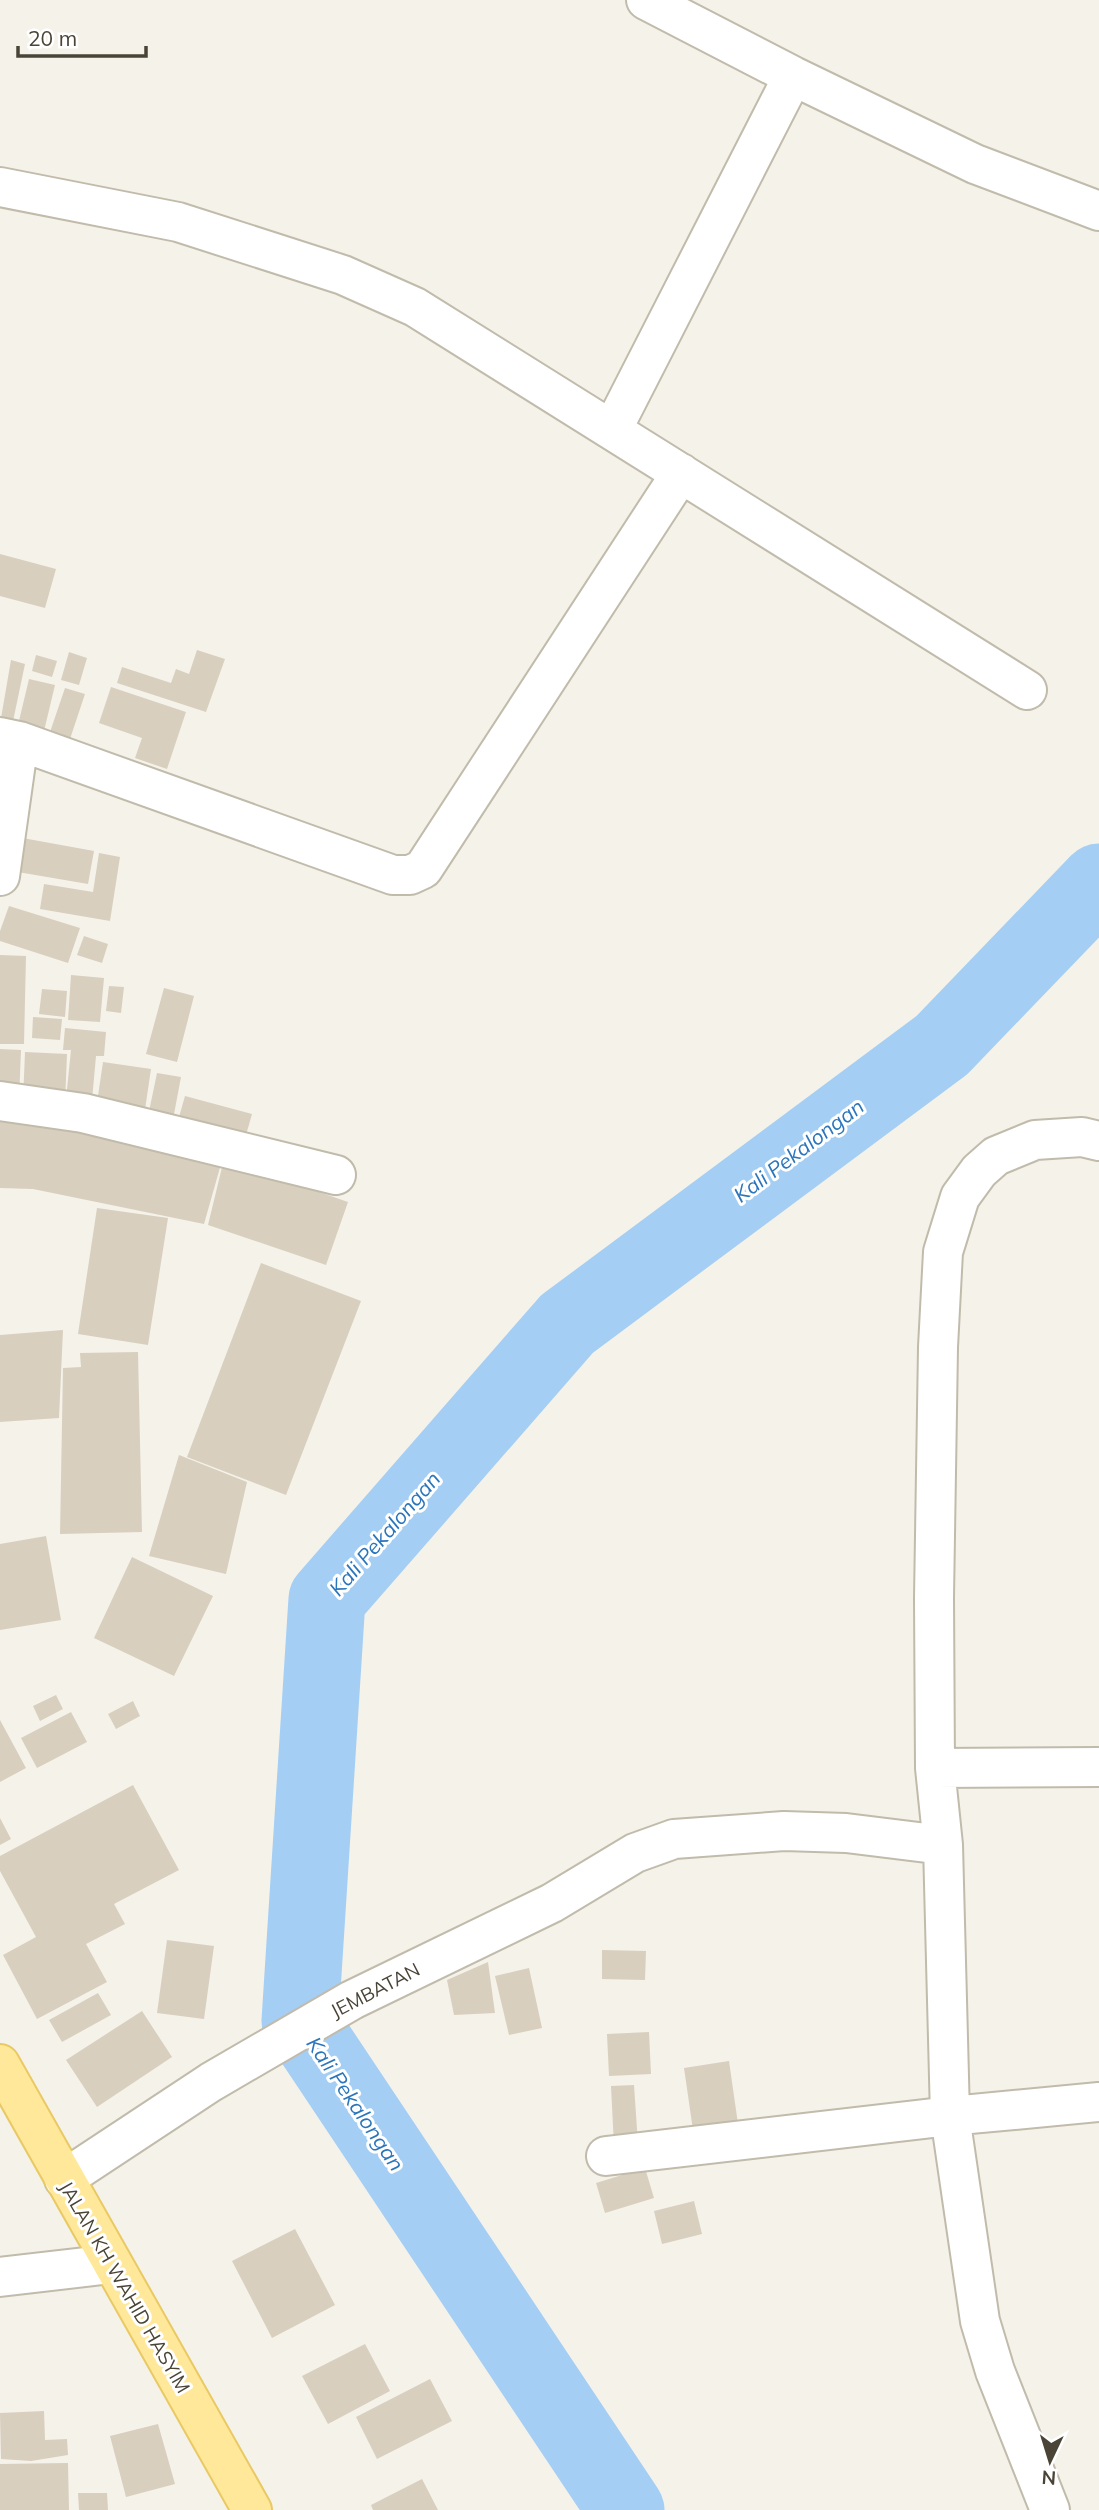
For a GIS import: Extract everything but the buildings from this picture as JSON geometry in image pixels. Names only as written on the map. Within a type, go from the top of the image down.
[{"type":"main road","name":"JALAN KH WAHID HASYIM","points":[[0,2064],[252,2510]]},
{"type":"street","points":[[646,0],[793,76],[975,164],[1099,211]]},
{"type":"street","points":[[612,429],[793,76]]},
{"type":"street","points":[[0,187],[178,222],[342,275],[415,307],[1027,690]]},
{"type":"street","points":[[0,877],[10,739],[393,875],[410,875],[423,869],[681,473]]},
{"type":"street","points":[[0,1101],[83,1113],[336,1175]]},
{"type":"street","points":[[1050,2510],[995,2371],[980,2321],[950,2116],[943,1844],[935,1768],[934,1584],[938,1347],[943,1252],[960,1197],[979,1171],[996,1156],[1035,1140],[1082,1137],[1099,1141]]},
{"type":"street","points":[[935,1768],[1099,1767]]},
{"type":"street","name":"JEMBATAN","points":[[64,2179],[211,2082],[327,2014],[552,1903],[635,1853],[674,1839],[784,1830],[846,1833],[943,1844]]},
{"type":"street","points":[[606,2156],[950,2116],[1099,2102]]},
{"type":"street","points":[[0,2277],[111,2263]]},
{"type":"waterway","name":"Kali Pekalongan","points":[[626,2510],[300,2021],[327,1599],[567,1324],[942,1045],[1099,882]]}]
